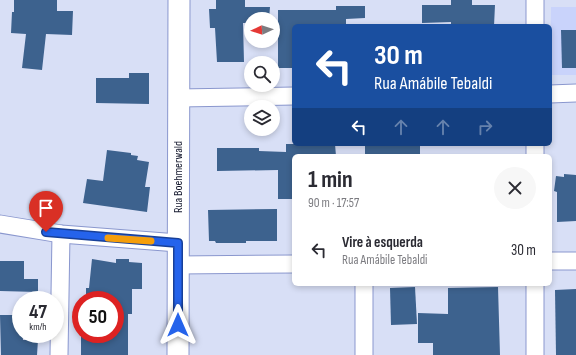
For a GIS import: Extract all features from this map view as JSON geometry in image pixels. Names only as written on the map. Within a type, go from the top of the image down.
[{"type":"main road","name":"Rua Boehmerwald","points":[[178,355],[179,0]]},
{"type":"street","points":[[534,0],[535,24]]},
{"type":"street","points":[[552,94],[576,93]]},
{"type":"street","points":[[178,98],[292,96]]},
{"type":"street","points":[[0,224],[61,234],[178,243]]},
{"type":"street","points":[[59,355],[61,234]]},
{"type":"street","points":[[552,261],[576,261]]},
{"type":"street","points":[[178,265],[292,264]]},
{"type":"street","points":[[364,286],[364,355]]},
{"type":"street","points":[[535,286],[535,355]]},
{"type":"shaded area","points":[[551,7],[576,7],[576,75],[552,75],[552,24],[551,24]]},
{"type":"building","points":[[14,0],[57,0],[57,11],[73,11],[72,35],[46,34],[42,70],[22,68],[26,34],[11,33]]},
{"type":"building","points":[[216,0],[245,0],[245,7],[270,7],[270,12],[244,12],[244,62],[217,62],[215,28],[210,28],[209,9],[216,9]]},
{"type":"building","points":[[451,0],[472,0],[472,5],[495,5],[494,24],[451,24],[451,22],[422,23],[422,5],[451,5]]},
{"type":"building","points":[[336,6],[365,6],[365,18],[346,19],[346,24],[292,24],[292,68],[280,68],[278,48],[280,48],[280,12],[278,12],[278,10],[336,10]]},
{"type":"building","points":[[561,30],[576,30],[576,68],[562,68]]},
{"type":"building","points":[[129,73],[149,73],[149,104],[96,103],[96,78],[129,78]]},
{"type":"building","points":[[286,144],[292,144],[292,146],[335,146],[336,154],[292,154],[292,199],[278,199],[278,170],[217,171],[217,148],[259,148],[259,151],[286,152]]},
{"type":"building","points":[[365,146],[420,146],[420,154],[365,154]]},
{"type":"building","points":[[107,150],[131,153],[131,155],[138,156],[137,160],[149,162],[145,187],[150,187],[147,212],[83,203],[87,179],[103,181]]},
{"type":"building","points":[[564,174],[576,175],[576,221],[557,222],[557,192],[554,191],[556,176],[564,177]]},
{"type":"building","points":[[277,209],[277,241],[216,243],[215,241],[209,241],[208,210]]},
{"type":"building","points":[[92,259],[116,263],[116,259],[129,259],[129,262],[142,263],[142,289],[132,289],[132,314],[128,314],[128,355],[81,355],[81,343],[124,343],[124,291],[86,291],[86,288],[89,288]]},
{"type":"building","points":[[0,261],[24,261],[24,279],[38,279],[38,291],[0,291]]},
{"type":"building","points":[[415,287],[417,324],[391,325],[390,288]]},
{"type":"building","points":[[498,287],[500,355],[433,355],[433,343],[418,343],[418,313],[448,314],[448,288]]},
{"type":"building","points":[[576,289],[576,355],[556,355],[555,290]]},
{"type":"building","points":[[0,315],[12,315],[12,343],[38,343],[37,355],[1,355]]},
{"type":"slow traffic","points":[[108,238],[151,241]]},
{"type":"route","points":[[46,232],[178,243],[178,325]]}]
